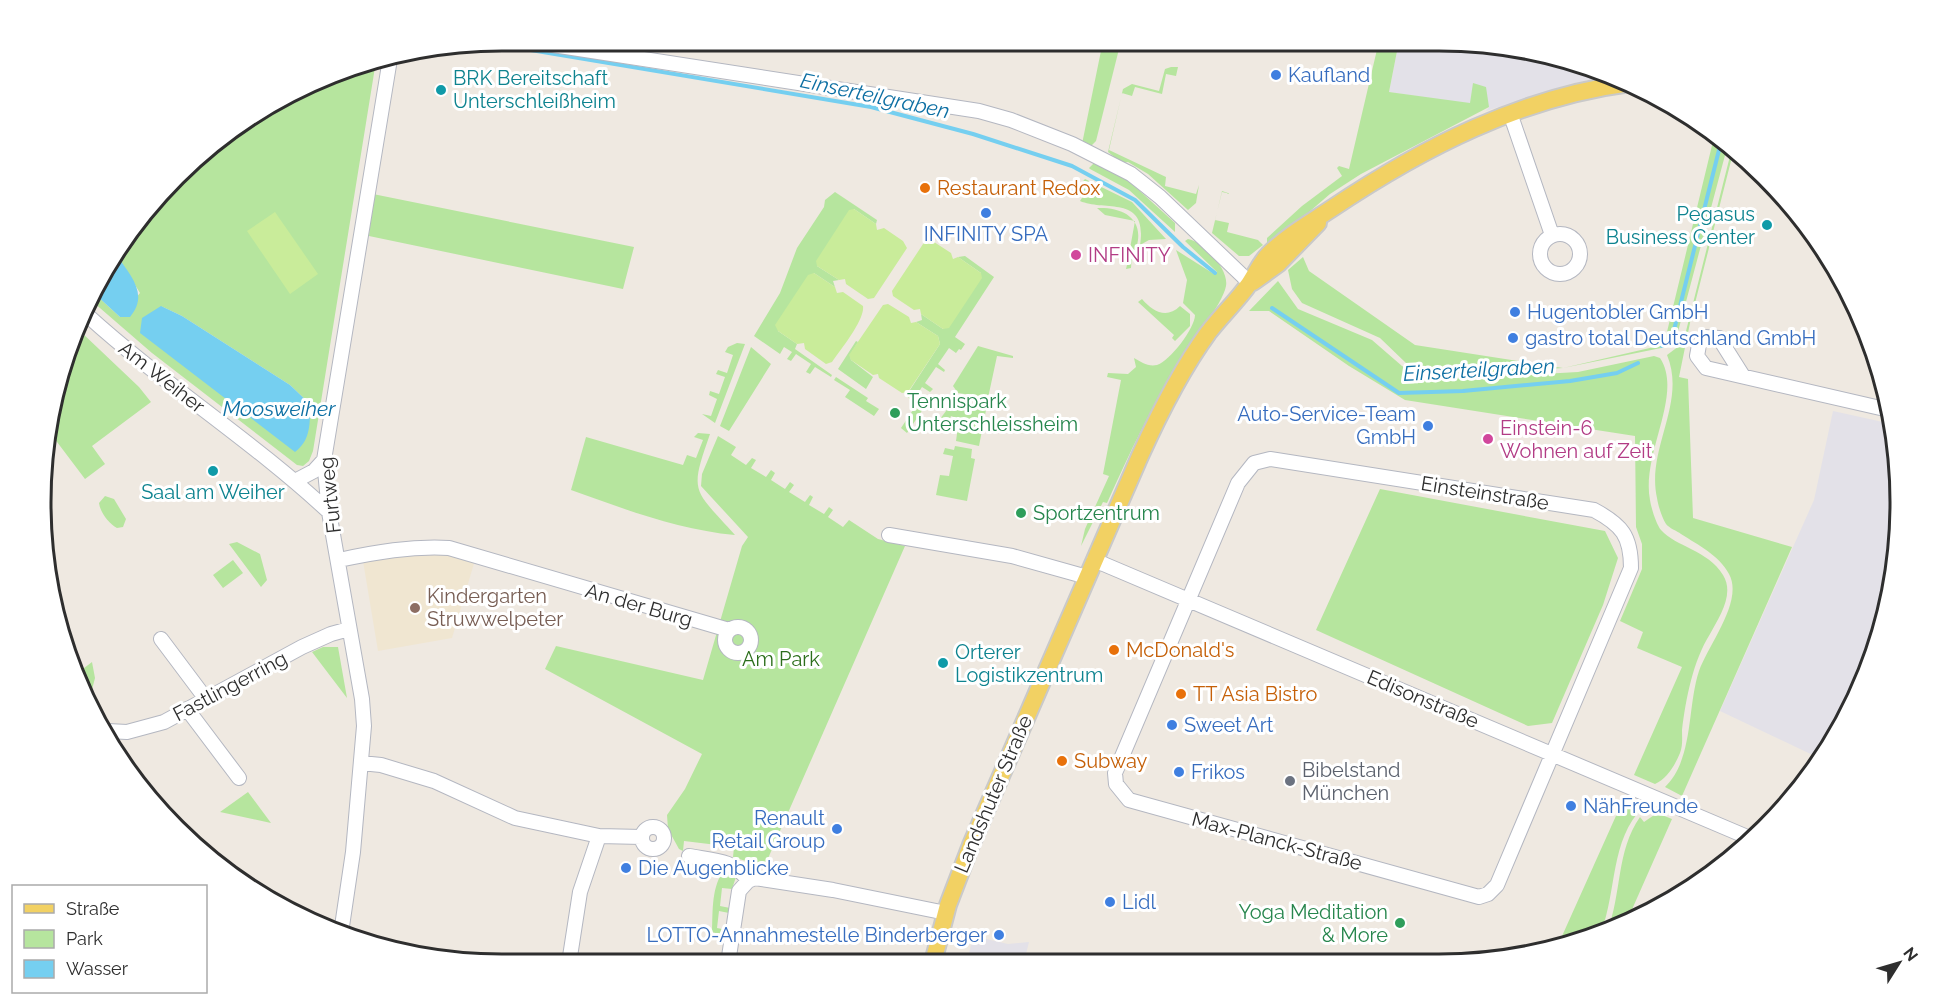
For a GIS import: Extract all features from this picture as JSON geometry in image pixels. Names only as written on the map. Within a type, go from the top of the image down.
[{"type":"main road","name":"Landshuter Straße","points":[[935,954],[946,913],[992,793],[1140,456],[1178,382],[1208,333],[1250,283],[1269,254],[1303,225],[1387,172],[1428,150],[1510,113],[1568,96],[1615,87]]},
{"type":"street","points":[[597,51],[979,111],[1011,120],[1072,144],[1131,174],[1160,197],[1250,283]]},
{"type":"street","name":"Furtweg","points":[[342,925],[353,852],[364,726],[362,699],[329,512],[324,460],[389,65]]},
{"type":"street","points":[[1510,113],[1552,235]]},
{"type":"street","name":"Am Weiher","points":[[91,318],[115,341],[295,481],[329,512]]},
{"type":"street","points":[[1743,376],[1880,408]]},
{"type":"street","name":"Einsteinstraße","points":[[1189,599],[1244,472],[1254,463],[1270,459],[1594,510],[1616,521],[1631,548],[1631,568],[1553,753]]},
{"type":"street","points":[[295,481],[314,471],[324,460]]},
{"type":"street","points":[[889,535],[1012,556],[1087,577]]},
{"type":"street","name":"An der Burg","points":[[339,560],[392,549],[421,546],[449,548],[729,630]]},
{"type":"street","name":"Edisonstraße","points":[[1094,560],[1743,835]]},
{"type":"street","name":"Max-Planck-Straße","points":[[1189,599],[1115,772],[1116,784],[1122,794],[1130,800],[1479,897],[1488,894],[1497,885],[1553,753]]},
{"type":"street","name":"Fastlingerring","points":[[113,731],[146,729],[302,647],[349,629]]},
{"type":"street","points":[[161,639],[206,699]]},
{"type":"street","points":[[187,709],[239,778]]},
{"type":"street","points":[[361,763],[381,765],[434,781],[515,818],[599,836],[642,837]]},
{"type":"street","points":[[570,954],[580,892],[599,836]]},
{"type":"street","points":[[689,856],[732,863],[748,880]]},
{"type":"street","points":[[729,954],[739,891],[748,880],[767,879],[946,913]]},
{"type":"shaded area","points":[[1397,51],[1468,52],[1497,55],[1555,66],[1595,79],[1570,84],[1486,111],[1489,107],[1389,92]]},
{"type":"shaded area","points":[[1833,411],[1882,422],[1890,502],[1889,532],[1881,591],[1875,619],[1856,675],[1830,728],[1813,755],[1720,711],[1814,500]]},
{"type":"shaded area","name":"Kindergarten Struwwelpeter","points":[[423,550],[475,560],[452,638],[378,651],[363,561]]},
{"type":"shaded area","points":[[973,936],[1008,944],[1029,942],[1026,954],[969,954]]},
{"type":"green space","points":[[1101,51],[1118,51],[1096,141],[1091,146],[1082,144]]},
{"type":"green space","points":[[1377,51],[1397,51],[1389,92],[1470,103],[1473,83],[1486,87],[1489,107],[1361,174],[1330,194],[1267,248],[1267,238],[1302,206],[1342,176],[1337,168],[1339,166],[1349,169]]},
{"type":"green space","points":[[1178,67],[1176,76],[1166,74],[1162,94],[1135,87],[1132,96],[1122,93],[1123,89],[1132,84],[1159,91],[1165,69]]},
{"type":"green space","points":[[375,70],[313,451],[309,461],[303,466],[297,465],[152,353],[97,305],[100,299],[120,317],[140,293],[121,262],[144,228],[183,183],[228,144],[277,111],[330,85]],"holes":[[[161,306],[182,316],[290,385],[310,404]]]},
{"type":"green space","points":[[1121,98],[1109,150],[1166,177],[1165,186],[1196,194],[1199,185],[1196,203],[1188,210],[1148,174],[1128,162],[1122,163],[1108,152]]},
{"type":"green space","points":[[1712,144],[1725,154],[1679,328],[1675,341],[1666,347],[1563,368],[1654,347],[1666,336]]},
{"type":"green space","points":[[1730,158],[1731,159],[1690,323],[1679,377],[1688,379],[1693,518],[1792,547],[1682,796],[1665,787],[1681,762],[1699,671],[1723,623],[1732,597],[1732,585],[1725,567],[1701,546],[1666,524],[1658,504],[1655,480],[1657,462],[1672,391],[1672,373],[1667,355],[1683,343]]},
{"type":"green space","points":[[1096,161],[1130,182],[1175,223],[1175,232],[1129,190],[1090,169]]},
{"type":"green space","points":[[1085,179],[1132,202],[1166,239],[1149,240],[1140,245],[1141,229],[1138,218],[1131,212],[1122,208],[1080,201],[1085,193],[1077,188]]},
{"type":"green space","points":[[835,192],[877,220],[876,224],[854,209],[817,266],[839,280],[833,281],[835,287],[814,273],[778,331],[797,344],[795,349],[832,375],[831,377],[815,367],[810,374],[806,372],[811,364],[796,354],[791,361],[787,359],[792,352],[784,347],[780,354],[754,336],[780,293],[797,248],[824,207],[825,200]]},
{"type":"green space","points":[[373,194],[634,247],[623,289],[369,236]]},
{"type":"green space","points":[[1097,208],[1114,209],[1134,221],[1105,215]]},
{"type":"green space","points":[[854,209],[876,224],[877,230],[884,228],[903,241],[907,248],[874,298],[868,299],[846,284],[845,279],[839,280],[817,266],[816,261],[849,210]]},
{"type":"green space","points":[[275,212],[318,274],[290,294],[247,231]]},
{"type":"green space","points":[[1215,220],[1229,223],[1227,232],[1258,240],[1263,245],[1249,256],[1239,256],[1212,233]]},
{"type":"green space","points":[[1135,223],[1138,235],[1137,245],[1131,268],[1126,269],[1127,265]]},
{"type":"green space","points":[[1188,239],[1201,245],[1220,264],[1226,279],[1226,286],[1213,313],[1170,377],[1141,430],[1107,503],[1103,502],[1081,546],[1085,529],[1109,476],[1103,474],[1121,380],[1107,377],[1108,373],[1128,374],[1136,367],[1134,358],[1145,364],[1157,365],[1175,351],[1191,328],[1195,315],[1183,303],[1187,280],[1176,250],[1214,274],[1217,272],[1185,241]]},
{"type":"green space","points":[[931,240],[951,253],[953,259],[958,257],[981,273],[982,278],[949,328],[943,329],[921,314],[920,309],[914,310],[893,296],[892,291],[925,241]]},
{"type":"green space","points":[[965,256],[994,277],[955,337],[965,344],[956,353],[949,348],[938,364],[945,370],[944,372],[936,367],[925,383],[933,389],[930,392],[922,387],[914,399],[925,406],[907,433],[901,428],[917,404],[906,396],[940,344],[938,336],[916,322],[922,320],[921,314],[943,329],[981,273],[958,257]]},
{"type":"green space","points":[[1303,257],[1309,271],[1415,345],[1563,368],[1476,374],[1422,371],[1406,363],[1380,338],[1302,303],[1292,289],[1288,270]]},
{"type":"green space","points":[[814,273],[835,287],[837,293],[843,292],[863,306],[863,312],[851,335],[832,362],[826,364],[805,349],[804,343],[797,344],[778,331],[775,325],[808,275]]},
{"type":"green space","points":[[1278,281],[1298,309],[1372,340],[1402,366],[1422,377],[1471,378],[1578,372],[1654,356],[1660,358],[1666,373],[1667,389],[1665,407],[1651,463],[1649,482],[1653,511],[1659,527],[1667,536],[1701,554],[1717,567],[1723,575],[1727,590],[1727,598],[1721,613],[1699,656],[1691,680],[1680,753],[1673,767],[1663,779],[1655,784],[1634,775],[1682,667],[1637,648],[1643,632],[1620,621],[1642,569],[1642,544],[1636,527],[1635,436],[1405,400],[1349,366],[1269,311],[1249,311]]},
{"type":"green space","points":[[1142,299],[1155,310],[1165,313],[1180,306],[1190,314],[1190,326],[1175,341],[1172,338],[1174,335],[1138,302]]},
{"type":"green space","points":[[888,304],[909,317],[911,323],[916,322],[938,336],[940,344],[908,392],[902,393],[879,378],[878,374],[873,375],[851,360],[849,355],[883,305]]},
{"type":"green space","points":[[83,334],[139,387],[151,402],[92,446],[105,464],[85,479],[56,440],[66,386]]},
{"type":"green space","points":[[856,341],[858,342],[850,355],[851,360],[873,377],[866,389],[838,369]]},
{"type":"green space","points":[[737,343],[745,344],[715,423],[702,414],[711,416],[717,399],[709,395],[710,391],[719,394],[725,377],[716,374],[718,370],[727,373],[733,355],[725,352],[728,347]]},
{"type":"green space","points":[[978,346],[1013,356],[1013,358],[997,356],[988,398],[958,393],[953,386]]},
{"type":"green space","points":[[751,347],[771,364],[729,431],[720,426]]},
{"type":"green space","points":[[836,377],[868,398],[866,401],[879,409],[874,416],[845,397],[850,390],[834,380]]},
{"type":"green space","points":[[952,403],[986,410],[979,446],[956,441],[959,419],[951,416],[949,421],[940,419]]},
{"type":"green space","points":[[698,433],[710,434],[699,468],[699,489],[710,508],[735,535],[672,524],[571,490],[586,437],[683,465],[687,455],[696,458],[703,440],[694,437]]},
{"type":"green space","name":"Am Park","points":[[718,436],[736,447],[731,455],[746,465],[752,458],[756,460],[751,468],[766,477],[771,470],[775,473],[771,480],[785,489],[790,482],[794,485],[789,492],[805,502],[810,495],[813,497],[809,505],[824,514],[829,507],[833,510],[828,517],[843,527],[849,520],[878,539],[905,546],[766,863],[749,862],[733,857],[734,847],[684,841],[683,851],[679,849],[668,829],[667,815],[685,789],[702,754],[545,669],[556,646],[703,680],[742,546],[748,537],[701,486],[702,474]]},
{"type":"green space","points":[[955,446],[972,449],[971,458],[975,459],[967,501],[936,495],[940,475],[949,476],[953,456],[943,454],[945,448],[954,450]]},
{"type":"green space","points":[[1380,489],[1605,531],[1618,558],[1603,605],[1552,723],[1528,726],[1316,630]]},
{"type":"green space","points":[[105,496],[114,499],[126,519],[123,527],[117,528],[103,514],[99,503]]},
{"type":"green space","points":[[237,542],[260,554],[267,580],[261,587],[229,544]]},
{"type":"green space","points":[[233,560],[243,573],[223,588],[213,575]]},
{"type":"green space","points":[[323,647],[338,647],[347,698],[312,652]]},
{"type":"green space","points":[[92,662],[95,678],[92,690],[85,675],[83,669]]},
{"type":"green space","points":[[248,792],[271,823],[220,812]]},
{"type":"green space","points":[[1624,798],[1643,807],[1632,820],[1619,850],[1604,923],[1562,937]]},
{"type":"green space","points":[[1657,813],[1672,819],[1632,910],[1611,920],[1627,844],[1640,817],[1644,822]]},
{"type":"green space","points":[[725,869],[737,874],[732,889],[722,888],[720,906],[730,908],[729,913],[719,911],[717,928],[727,930],[726,936],[712,932],[715,891]]},
{"type":"water","points":[[121,261],[135,284],[138,300],[130,317],[120,317],[100,299]]},
{"type":"water","name":"Moosweiher","points":[[161,306],[182,316],[290,385],[310,404],[307,437],[295,452],[140,333],[142,318]]},
{"type":"waterway","name":"Einserteilgraben","points":[[537,51],[871,107],[973,134],[1072,166],[1135,200],[1183,247],[1215,273]]},
{"type":"waterway","name":"Einserteilgraben","points":[[1662,346],[1673,334],[1719,149]]},
{"type":"waterway","name":"Einserteilgraben","points":[[1272,308],[1399,393],[1463,391],[1570,381],[1617,373],[1638,363]]},
{"type":"place","name":"Kaufland","points":[[1276,75]]},
{"type":"place","name":"BRK Bereitschaft Unterschleißheim","points":[[441,90]]},
{"type":"place","name":"Restaurant Redox","points":[[925,188]]},
{"type":"place","name":"INFINITY SPA","points":[[986,213]]},
{"type":"place","name":"Pegasus Business Center","points":[[1767,225]]},
{"type":"place","name":"INFINITY","points":[[1076,255]]},
{"type":"place","name":"Hugentobler GmbH","points":[[1515,312]]},
{"type":"place","name":"gastro total Deutschland GmbH","points":[[1513,338]]},
{"type":"place","name":"Tennispark Unterschleissheim","points":[[895,413]]},
{"type":"place","name":"Auto-Service-Team GmbH","points":[[1428,426]]},
{"type":"place","name":"Einstein-6 Wohnen auf Zeit","points":[[1488,439]]},
{"type":"place","name":"Saal am Weiher","points":[[213,471]]},
{"type":"place","name":"Sportzentrum","points":[[1021,513]]},
{"type":"place","name":"Kindergarten Struwwelpeter","points":[[415,608]]},
{"type":"place","name":"McDonald's","points":[[1114,650]]},
{"type":"place","name":"Orterer Logistikzentrum","points":[[943,663]]},
{"type":"place","name":"TT Asia Bistro","points":[[1181,694]]},
{"type":"place","name":"Sweet Art","points":[[1172,725]]},
{"type":"place","name":"Subway","points":[[1062,761]]},
{"type":"place","name":"Frikos","points":[[1179,772]]},
{"type":"place","name":"Bibelstand München","points":[[1290,781]]},
{"type":"place","name":"NähFreunde","points":[[1571,806]]},
{"type":"place","name":"Renault Retail Group","points":[[837,829]]},
{"type":"place","name":"Die Augenblicke","points":[[626,868]]},
{"type":"place","name":"Lidl","points":[[1110,902]]},
{"type":"place","name":"Yoga Meditation & More","points":[[1400,923]]},
{"type":"place","name":"LOTTO-Annahmestelle Binderberger","points":[[999,935]]}]
